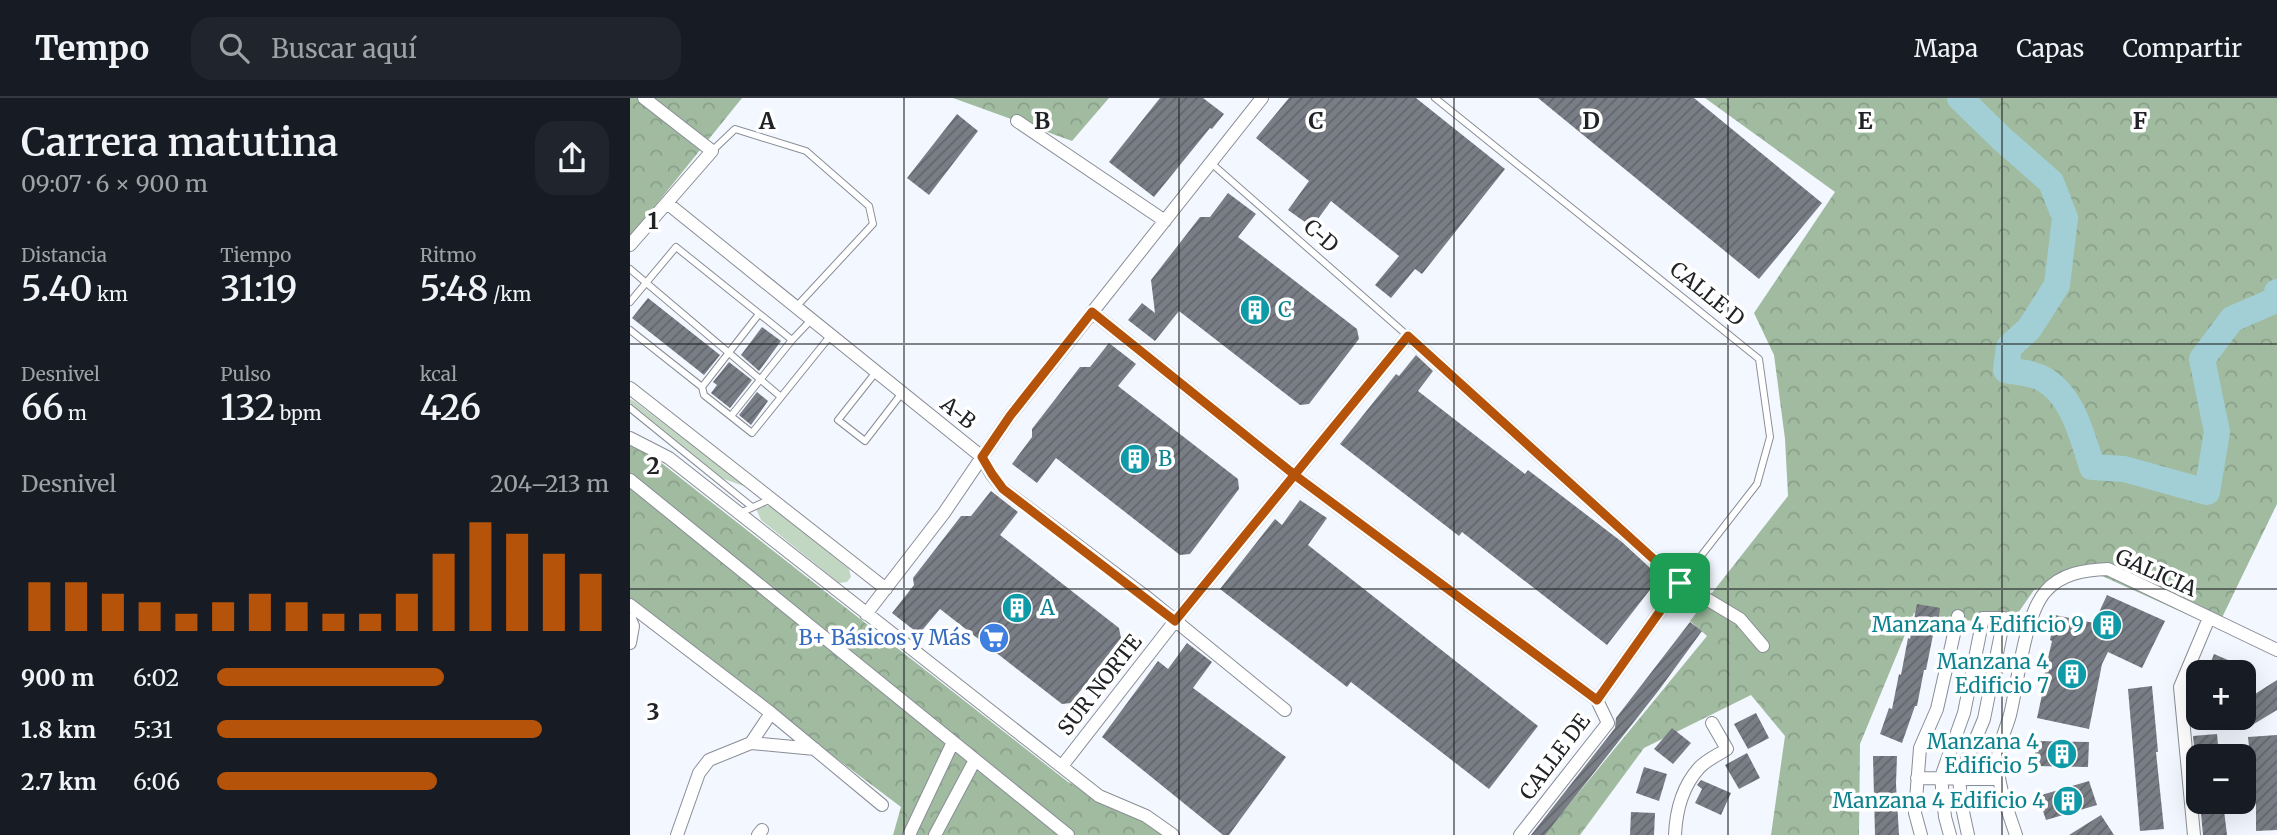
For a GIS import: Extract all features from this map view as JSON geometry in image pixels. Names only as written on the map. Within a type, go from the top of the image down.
[{"type":"street","points":[[630,245],[712,150],[644,98]]},
{"type":"street","points":[[866,614],[944,513],[1010,416],[1262,98]]},
{"type":"street","points":[[1017,121],[1166,220]]},
{"type":"street","name":"A-B","points":[[667,202],[982,457],[1003,489],[1175,621],[1285,710]]},
{"type":"street","points":[[1092,312],[1296,476],[1597,700],[1680,583]]},
{"type":"street","points":[[1408,336],[1680,583],[1740,618],[1763,646]]},
{"type":"street","name":"SUR NORTE","points":[[1062,766],[1175,621],[1408,336]]},
{"type":"street","points":[[630,388],[886,589]]},
{"type":"street","points":[[630,438],[669,458],[1099,796],[1146,816],[1173,835]]},
{"type":"street","points":[[630,480],[1068,835]]},
{"type":"street","name":"GALICIA","points":[[1999,779],[1998,755],[2010,716],[2035,607],[2045,591],[2061,579],[2085,570],[2108,569],[2277,650]]},
{"type":"street","points":[[630,605],[771,713],[882,805]]},
{"type":"street","points":[[1921,835],[1915,813],[1920,748],[1937,709],[1958,615]]},
{"type":"street","points":[[1950,835],[1945,817],[1941,777],[1964,713],[1983,618],[2004,618],[1984,719],[1959,779],[1968,835]]},
{"type":"street","points":[[2194,835],[2180,687],[2209,618]]},
{"type":"street","points":[[630,619],[633,626],[630,643]]},
{"type":"street","name":"CALLE DE","points":[[1520,835],[1608,723],[1597,700]]},
{"type":"street","points":[[751,743],[771,713]]},
{"type":"street","points":[[1675,835],[1676,814],[1686,786],[1700,766],[1727,749],[1712,723]]},
{"type":"street","points":[[909,835],[953,742]]},
{"type":"street","points":[[677,835],[699,773],[709,760],[751,743],[815,749]]},
{"type":"street","points":[[935,835],[975,760]]},
{"type":"street","points":[[1917,778],[1999,779],[2016,835]]},
{"type":"lane","name":"CALLE D","points":[[1435,98],[1759,359],[1770,438],[1757,484],[1680,583]]},
{"type":"lane","points":[[712,150],[735,129],[806,151],[870,206],[873,224],[796,307]]},
{"type":"lane","name":"C-D","points":[[1211,163],[1408,336]]},
{"type":"lane","points":[[630,302],[676,247],[792,340]]},
{"type":"lane","points":[[630,269],[782,397]]},
{"type":"lane","points":[[702,387],[759,314]]},
{"type":"lane","points":[[731,416],[792,340],[812,320]]},
{"type":"lane","points":[[630,330],[702,387],[704,395],[752,433],[831,335]]},
{"type":"lane","points":[[876,372],[838,420],[865,441],[902,393]]},
{"type":"lane","points":[[630,408],[752,507]]},
{"type":"lane","points":[[740,513],[773,498]]},
{"type":"green space","points":[[630,98],[742,98],[630,237]]},
{"type":"green space","points":[[953,98],[1109,98],[1072,141]]},
{"type":"green space","points":[[1705,98],[2277,98],[2277,504],[2217,628],[2091,571],[2034,590],[2009,626],[1914,613],[1860,744],[1859,835],[1771,835],[1785,736],[1751,695],[1644,748],[1580,835],[1544,835],[1707,636],[1690,621],[1788,496],[1785,439],[1774,355],[1754,313],[1835,192]]},
{"type":"green space","points":[[630,399],[749,488],[721,478],[630,405]]},
{"type":"green space","points":[[630,443],[650,454],[1068,782],[1148,818],[1170,835],[893,835],[901,807],[630,603]]},
{"type":"green space","points":[[755,506],[771,506],[849,569],[851,577],[847,582],[839,583],[761,520]]},
{"type":"building","points":[[1160,98],[1203,98],[1224,114],[1154,197],[1109,162]]},
{"type":"building","points":[[1289,98],[1416,98],[1505,169],[1422,274],[1415,269],[1391,298],[1375,285],[1399,256],[1331,201],[1312,227],[1288,210],[1309,181],[1256,138]]},
{"type":"building","points":[[1538,98],[1694,98],[1822,203],[1759,279]]},
{"type":"building","points":[[957,114],[978,131],[929,195],[907,178]]},
{"type":"building","name":"C","points":[[1228,193],[1256,214],[1238,237],[1357,329],[1359,339],[1309,404],[1300,405],[1179,311],[1155,341],[1128,320],[1142,303],[1155,313],[1151,280],[1200,217],[1210,217]]},
{"type":"building","points":[[648,298],[720,355],[704,375],[632,318]]},
{"type":"building","points":[[762,327],[781,341],[759,371],[741,355]]},
{"type":"building","name":"B","points":[[1109,343],[1136,364],[1118,386],[1238,479],[1239,489],[1190,554],[1180,555],[1056,458],[1037,483],[1012,464],[1032,437],[1032,429],[1080,367],[1090,367]]},
{"type":"building","points":[[1416,355],[1433,371],[1418,391],[1525,474],[1528,470],[1622,542],[1660,577],[1607,645],[1462,532],[1459,536],[1340,444],[1396,374],[1399,376]]},
{"type":"building","points":[[729,362],[752,380],[730,408],[711,393],[717,385],[713,382]]},
{"type":"building","points":[[757,392],[768,401],[751,425],[739,415]]},
{"type":"building","name":"A","points":[[991,491],[1018,512],[1000,535],[1119,628],[1121,638],[1071,703],[1062,704],[940,609],[919,634],[892,613],[914,585],[913,578],[961,516],[971,516]]},
{"type":"building","points":[[1300,500],[1327,518],[1308,545],[1538,726],[1489,789],[1351,682],[1347,687],[1220,589],[1275,519],[1282,525]]},
{"type":"building","points":[[2107,595],[2165,621],[2142,668],[2108,652],[2102,664],[2089,729],[2037,718],[2055,615],[2094,623]]},
{"type":"building","points":[[1917,604],[1940,608],[1936,635],[1933,635],[1917,706],[1902,743],[1880,734],[1889,708],[1892,709]]},
{"type":"building","points":[[1690,622],[1702,631],[1659,690],[1545,835],[1531,835],[1615,728],[1616,718]]},
{"type":"building","points":[[1187,643],[1212,662],[1193,688],[1286,757],[1229,835],[1223,835],[1102,737],[1158,661],[1168,669]]},
{"type":"building","points":[[2214,654],[2228,660],[2212,660]]},
{"type":"building","points":[[2277,680],[2277,710],[2256,723],[2256,693]]},
{"type":"building","points":[[2152,686],[2164,829],[2140,831],[2128,689]]},
{"type":"building","points":[[1756,713],[1769,738],[1748,749],[1734,724]]},
{"type":"building","points":[[1672,728],[1691,743],[1673,764],[1654,749]]},
{"type":"building","points":[[2217,734],[2218,744],[2194,744],[2193,736]]},
{"type":"building","points":[[2277,735],[2277,830],[2256,831],[2256,744],[2249,744],[2248,737]]},
{"type":"building","name":"Manzana 4 Edificio 5","points":[[2035,741],[2089,742],[2088,767],[2035,766]]},
{"type":"building","points":[[1747,753],[1760,778],[1739,789],[1725,765]]},
{"type":"building","points":[[1873,756],[1897,756],[1899,835],[1875,835]]},
{"type":"building","points":[[1644,767],[1667,774],[1659,801],[1636,793]]},
{"type":"building","points":[[1701,780],[1731,793],[1721,815],[1695,803],[1702,789],[1697,785]]},
{"type":"building","name":"Manzana 4 Edificio 4","points":[[2089,781],[2097,805],[2046,820],[2038,796]]},
{"type":"building","points":[[1631,812],[1655,813],[1654,835],[1630,835]]},
{"type":"building","points":[[2201,814],[2224,814],[2227,835],[2203,835]]},
{"type":"building","points":[[2101,815],[2114,835],[2069,835]]},
{"type":"waterway","points":[[1960,98],[2051,182],[2065,218],[2057,285],[2029,329],[2009,347],[2006,370],[2033,375],[2056,389],[2073,413],[2092,467],[2124,469],[2207,492],[2217,432],[2202,359],[2232,319],[2276,300],[2277,292]]},
{"type":"place","name":"C","points":[[1255,310]]},
{"type":"place","name":"B","points":[[1135,459]]},
{"type":"place","name":"A","points":[[1017,608]]},
{"type":"place","name":"Manzana 4 Edificio 9","points":[[2107,625]]},
{"type":"place","name":"B+ Básicos y Más","points":[[994,638]]},
{"type":"place","name":"Manzana 4 Edificio 7","points":[[2072,674]]},
{"type":"place","name":"Manzana 4 Edificio 5","points":[[2062,754]]},
{"type":"place","name":"Manzana 4 Edificio 4","points":[[2068,801]]},
{"type":"route","points":[[1680,583],[1408,336],[1296,476],[1175,621],[1003,489],[982,457],[1010,416],[1092,312],[1296,476],[1597,700],[1680,583]]}]
